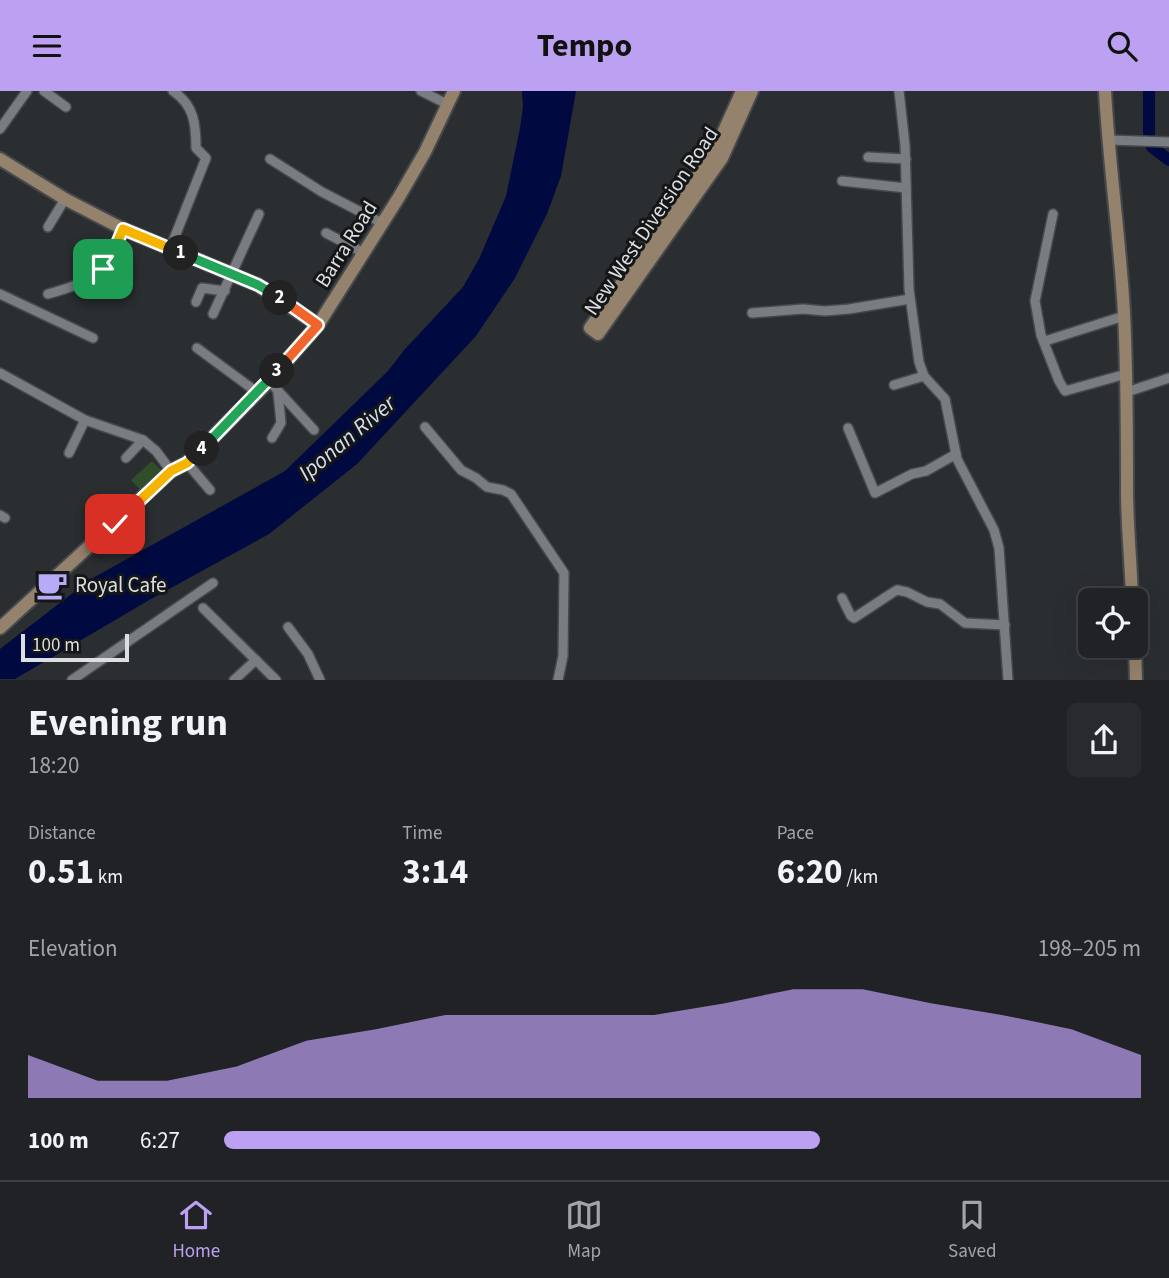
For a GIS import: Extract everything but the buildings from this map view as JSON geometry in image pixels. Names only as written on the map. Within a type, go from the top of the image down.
[{"type":"street","points":[[0,129],[27,91]]},
{"type":"street","points":[[44,91],[66,107]]},
{"type":"street","points":[[421,91],[447,104]]},
{"type":"street","name":"Barra Road","points":[[0,628],[171,471],[187,463],[258,393],[274,386],[318,325],[364,253],[425,152],[454,91]]},
{"type":"street","name":"New West Diversion Road","points":[[742,91],[714,153],[594,331],[722,158],[752,91]]},
{"type":"street","points":[[900,91],[906,159],[910,299],[919,362],[924,376],[945,400],[956,454],[999,548],[1008,680]]},
{"type":"street","points":[[1105,91],[1108,141],[1120,235],[1131,588]]},
{"type":"street","points":[[170,249],[206,158],[197,151],[195,122],[180,93]]},
{"type":"street","points":[[1108,141],[1166,141]]},
{"type":"street","points":[[868,157],[906,159]]},
{"type":"street","points":[[0,159],[65,199],[123,229],[267,290],[318,325]]},
{"type":"street","points":[[270,159],[321,192],[382,223]]},
{"type":"street","points":[[842,181],[906,188]]},
{"type":"street","points":[[48,227],[65,199]]},
{"type":"street","points":[[1053,214],[1035,301],[1037,323],[1054,370],[1065,391],[1126,374]]},
{"type":"street","points":[[214,314],[259,215]]},
{"type":"street","points":[[48,294],[70,288],[103,269],[123,229]]},
{"type":"street","points":[[326,233],[364,253]]},
{"type":"street","points":[[196,302],[202,288],[225,291]]},
{"type":"street","points":[[0,294],[93,338]]},
{"type":"street","points":[[752,313],[803,309],[837,310],[910,299]]},
{"type":"street","points":[[1045,341],[1124,316]]},
{"type":"street","points":[[197,348],[258,393]]},
{"type":"street","points":[[0,373],[85,420],[143,440],[156,451],[171,471]]},
{"type":"street","points":[[894,385],[924,376]]},
{"type":"street","points":[[1127,392],[1169,378]]},
{"type":"street","points":[[274,386],[314,430]]},
{"type":"street","points":[[272,438],[281,423],[274,386]]},
{"type":"street","points":[[69,453],[85,420]]},
{"type":"street","points":[[425,427],[461,470],[486,487],[511,494],[564,573],[564,656],[558,680]]},
{"type":"street","points":[[848,428],[875,493],[912,474],[926,471],[956,454]]},
{"type":"street","points":[[126,458],[143,440]]},
{"type":"street","points":[[187,463],[210,490]]},
{"type":"street","points":[[72,680],[213,583]]},
{"type":"street","points":[[842,598],[854,618],[897,590],[907,591],[927,602],[940,604],[965,623],[1005,625]]},
{"type":"street","points":[[203,608],[276,680]]},
{"type":"street","points":[[288,628],[308,654],[320,680]]},
{"type":"street","points":[[1135,658],[1136,680]]},
{"type":"street","points":[[234,680],[256,660]]},
{"type":"green space","points":[[152,461],[165,474],[144,494],[131,480]]},
{"type":"water","name":"Iponan River","points":[[522,91],[576,91],[561,176],[547,214],[515,278],[476,336],[357,464],[269,534],[15,679],[0,679],[0,649],[91,579],[285,471],[388,371],[463,287],[479,259],[506,196],[520,128]]},
{"type":"waterway","points":[[1149,91],[1149,140],[1152,147],[1169,160]]},
{"type":"place","name":"Royal Cafe","points":[[52,585]]},
{"type":"route","points":[[103,269],[123,229],[258,285],[295,307],[318,325],[269,381],[187,463],[171,471],[115,524]]}]
